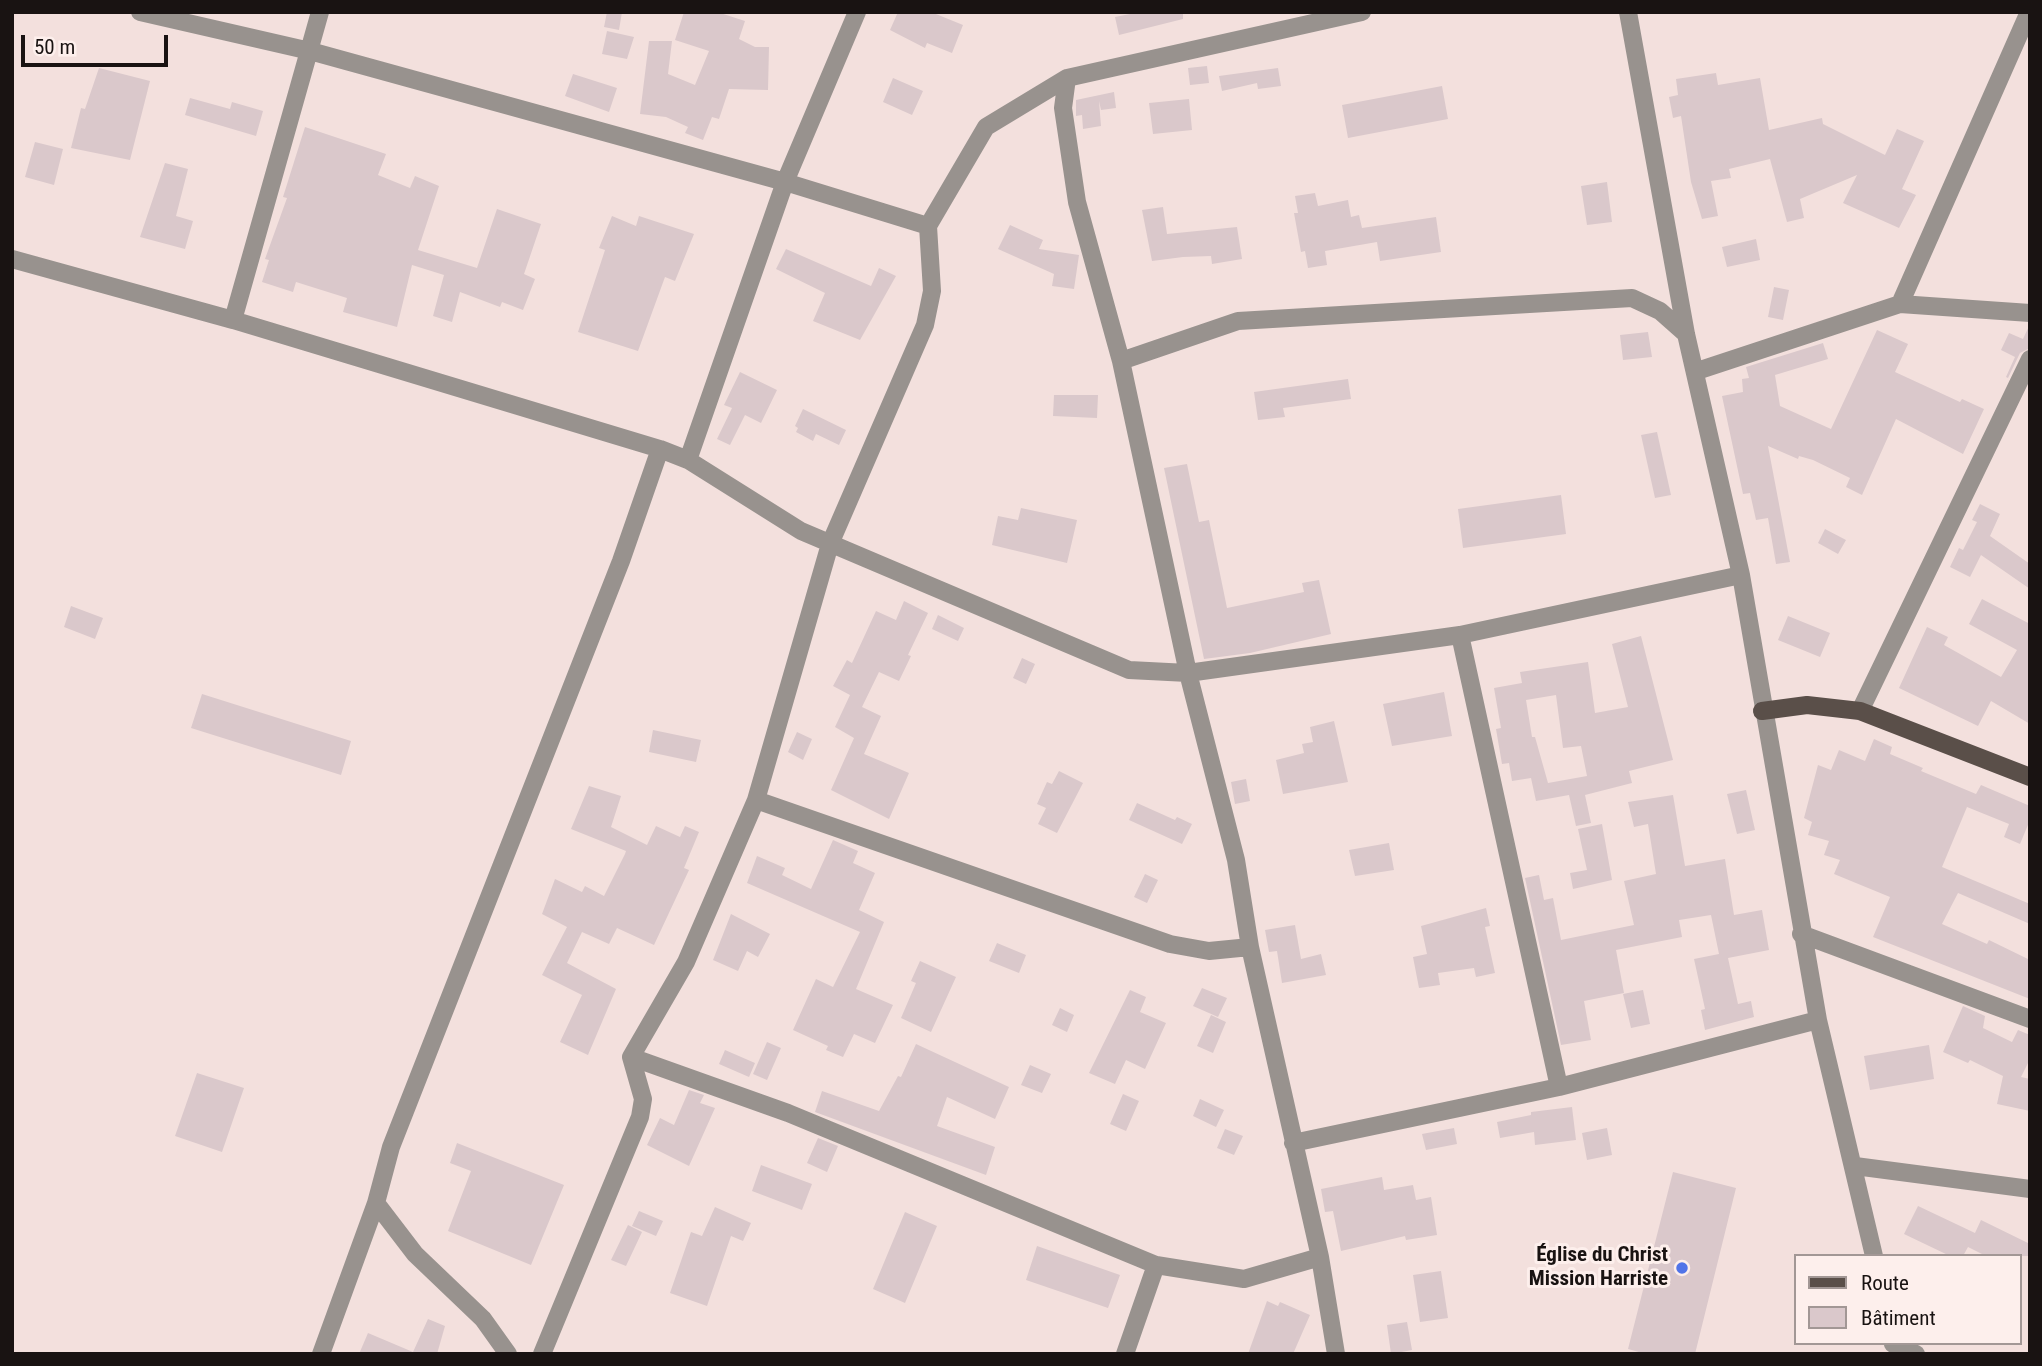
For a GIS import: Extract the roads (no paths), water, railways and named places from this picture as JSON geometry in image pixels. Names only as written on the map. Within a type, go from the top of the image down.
[{"type":"main road","points":[[1762,711],[1807,705],[1860,711],[2030,777]]},
{"type":"street","points":[[140,12],[310,51],[785,182],[929,226]]},
{"type":"street","points":[[233,320],[320,12]]},
{"type":"street","points":[[688,460],[785,182],[857,12]]},
{"type":"street","points":[[542,1354],[640,1117],[643,1099],[631,1057],[686,962],[756,800],[830,544],[925,326],[932,291],[929,226],[986,127],[1067,78],[1362,12]]},
{"type":"street","points":[[1628,12],[1686,334],[1697,371],[1741,575],[1762,711],[1818,1020],[1874,1254]]},
{"type":"street","points":[[1900,304],[2029,12]]},
{"type":"street","points":[[1067,78],[1063,108],[1077,202],[1121,361],[1188,673],[1236,860],[1250,947],[1320,1257],[1336,1354]]},
{"type":"street","points":[[12,259],[233,320],[660,449],[688,460],[801,531],[1111,665],[1129,670],[1188,673],[1460,635],[1741,575]]},
{"type":"street","points":[[1121,361],[1238,321],[1632,298],[1660,312],[1686,334]]},
{"type":"street","points":[[1697,371],[1900,304],[2030,313]]},
{"type":"street","points":[[1860,711],[2030,359]]},
{"type":"street","points":[[321,1354],[376,1203],[391,1147],[621,561],[660,449]]},
{"type":"street","points":[[1460,635],[1559,1087]]},
{"type":"street","points":[[756,800],[1170,944],[1209,951],[1250,947]]},
{"type":"street","points":[[1801,933],[2030,1019]]},
{"type":"street","points":[[1293,1143],[1559,1087],[1818,1020]]},
{"type":"street","points":[[631,1057],[788,1113],[1156,1265],[1244,1279],[1320,1257]]},
{"type":"street","points":[[1854,1166],[2030,1189]]},
{"type":"street","points":[[376,1203],[415,1254],[483,1319],[508,1354]]},
{"type":"street","points":[[1125,1354],[1156,1265]]},
{"type":"street","points":[[1895,1345],[1916,1354]]},
{"type":"place","name":"Église du Christ Mission Harriste","points":[[1682,1268]]}]
